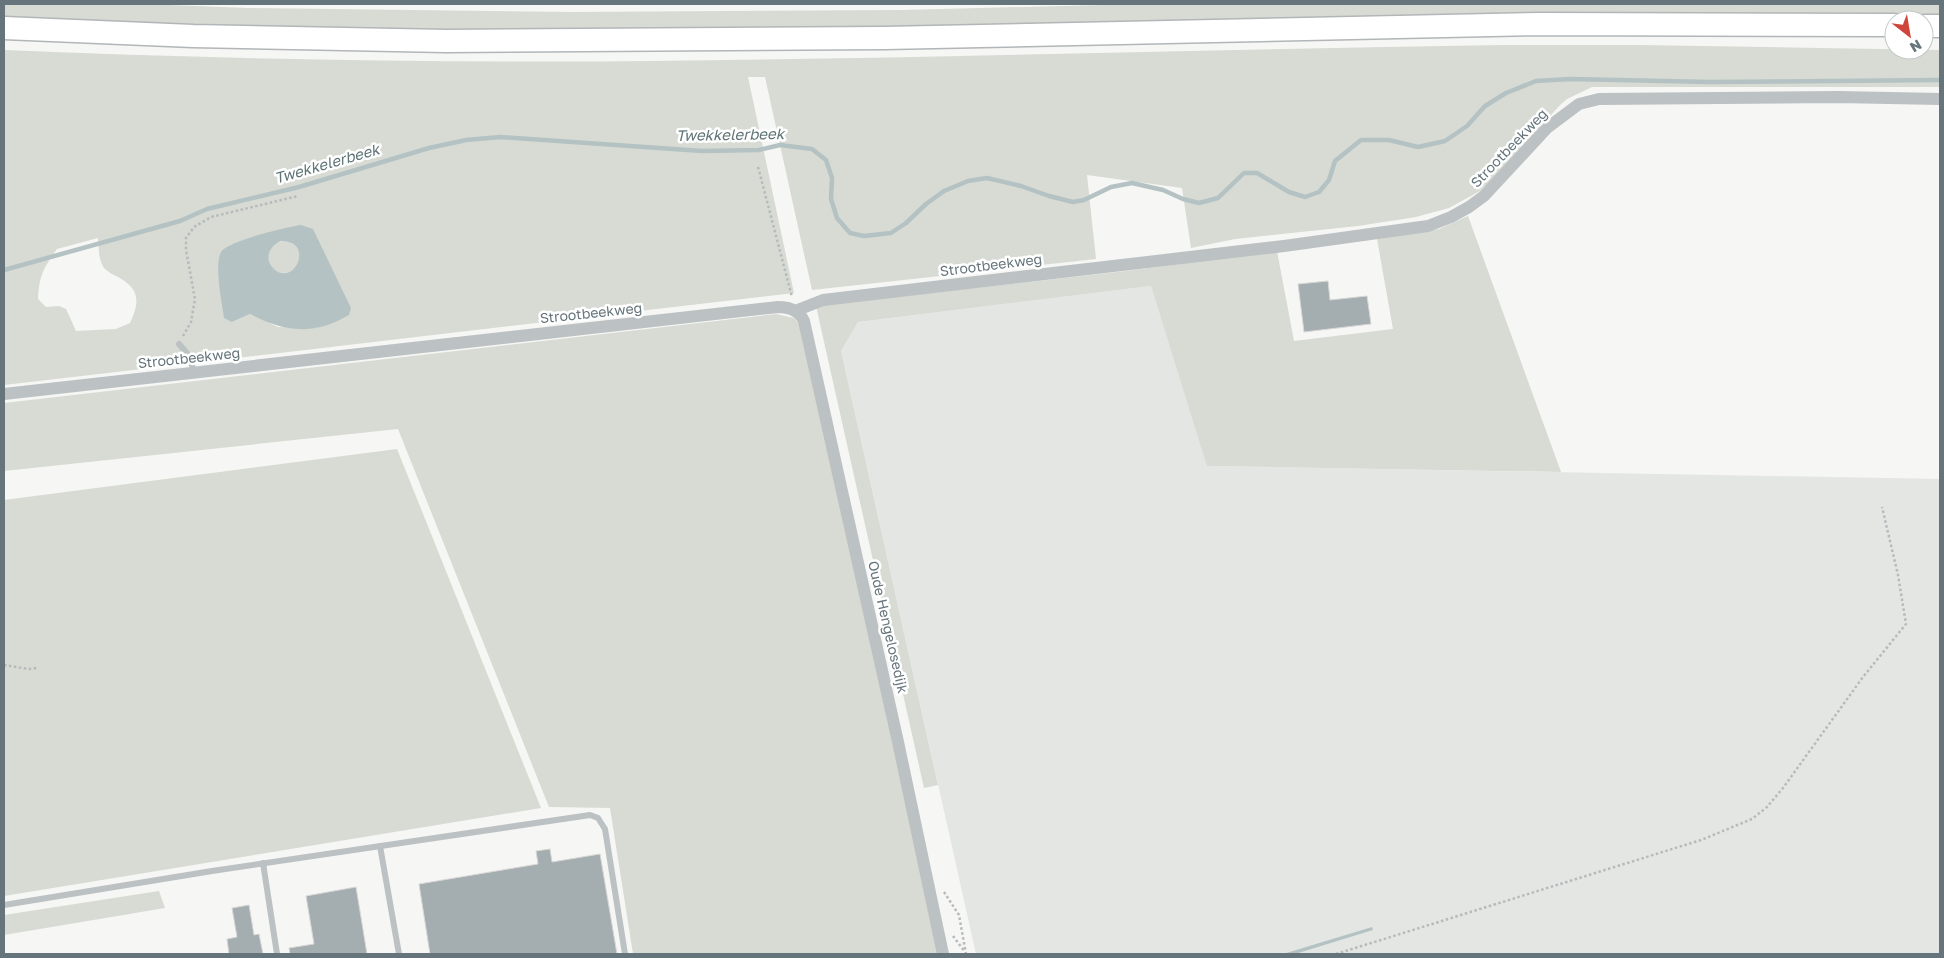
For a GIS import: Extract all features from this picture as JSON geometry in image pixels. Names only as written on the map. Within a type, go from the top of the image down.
[{"type":"highway","points":[[4,28],[193,36],[456,41],[885,38],[1541,24],[1884,25]]},
{"type":"street","name":"Strootbeekweg","points":[[4,394],[778,306],[795,310],[823,300],[1284,246],[1428,226],[1451,217],[1484,196],[1547,128],[1579,104],[1599,98],[1838,97],[1940,99]]},
{"type":"street","name":"Oude Hengelosedijk","points":[[795,310],[804,321],[943,954]]},
{"type":"lane","points":[[179,344],[190,357],[194,373]]},
{"type":"lane","points":[[4,905],[262,863],[590,815],[598,818],[605,829],[625,954]]},
{"type":"lane","points":[[380,846],[398,954]]},
{"type":"lane","points":[[262,863],[277,954]]},
{"type":"path","points":[[758,167],[795,310]]},
{"type":"path","points":[[179,344],[191,322],[195,299],[186,250],[186,238],[194,227],[211,217],[298,196]]},
{"type":"path","points":[[1336,954],[1701,840],[1752,820],[1767,807],[1783,788],[1827,726],[1906,624],[1882,508]]},
{"type":"path","points":[[4,665],[37,668]]},
{"type":"path","points":[[926,872],[939,885],[959,915],[966,954]]},
{"type":"shaded area","points":[[4,4],[143,4],[247,8],[572,12],[902,10],[1144,4],[1940,4],[1940,20],[1934,20],[1934,10],[1884,10],[1884,19],[923,30],[396,30],[4,19]]},
{"type":"shaded area","points":[[1503,45],[1640,45],[1884,49],[1884,60],[1934,60],[1934,50],[1940,50],[1940,87],[1592,87],[1567,99],[1559,106],[1498,175],[1480,191],[1449,208],[1416,217],[1358,226],[1235,239],[1191,248],[1182,188],[1087,175],[1096,259],[812,290],[765,77],[748,77],[794,293],[4,385],[4,50],[328,60],[652,61]],"holes":[[[313,229],[317,328],[278,327],[250,314],[232,322],[230,245]],[[98,238],[99,254],[105,269],[131,286],[136,297],[135,309],[130,323],[116,329],[76,331],[66,309],[59,306],[46,307],[38,299],[41,278],[57,249]]]},
{"type":"shaded area","points":[[1468,216],[1561,472],[1207,466],[1151,286],[858,322],[841,351],[938,785],[924,788],[816,306],[1126,271],[1277,251],[1294,341],[1393,329],[1377,239],[1439,229]]},
{"type":"shaded area","points":[[301,225],[313,229],[351,308],[349,315],[324,326],[300,329],[275,325],[250,314],[232,322],[224,318],[218,275],[221,252],[234,243],[245,239]],"holes":[[[281,241],[291,243],[297,248],[298,262],[289,272],[282,273],[271,265],[268,257],[269,253]]]},
{"type":"shaded area","points":[[284,241],[295,246],[300,257],[295,268],[284,273],[273,268],[268,257],[273,246]]},
{"type":"shaded area","points":[[1151,286],[1208,466],[1940,479],[1940,954],[976,954],[841,351],[858,322]]},
{"type":"shaded area","points":[[776,314],[794,318],[800,325],[939,954],[633,954],[610,808],[549,807],[398,429],[4,471],[4,403]]},
{"type":"shaded area","points":[[397,449],[541,808],[4,896],[4,500]]},
{"type":"shaded area","points":[[159,891],[165,908],[4,935],[4,915]]},
{"type":"shaded area","points":[[1372,927],[1373,930],[1295,954],[1283,954]]},
{"type":"building","points":[[1328,281],[1330,300],[1367,296],[1371,324],[1304,332],[1298,284]]},
{"type":"building","points":[[550,849],[552,862],[600,854],[617,954],[430,954],[419,884],[538,864],[536,851]]},
{"type":"building","points":[[356,887],[367,954],[290,954],[289,948],[314,944],[306,896]]},
{"type":"building","points":[[249,905],[254,935],[259,934],[263,954],[229,954],[227,939],[237,937],[232,908]]},
{"type":"waterway","name":"Twekkelerbeek","points":[[4,270],[180,221],[207,209],[299,187],[429,148],[466,140],[500,137],[702,151],[759,150],[780,145],[812,149],[826,160],[832,178],[831,199],[837,218],[850,233],[864,236],[891,233],[944,191],[968,181],[987,178],[1073,202],[1084,200],[1111,187],[1132,183],[1163,190],[1183,199],[1199,203],[1218,198],[1244,173],[1257,173],[1289,192],[1305,197],[1319,192],[1329,180],[1335,161],[1361,140],[1389,140],[1418,147],[1445,141],[1467,126],[1485,106],[1506,93],[1536,81],[1571,79],[1710,82],[1940,80]]}]
